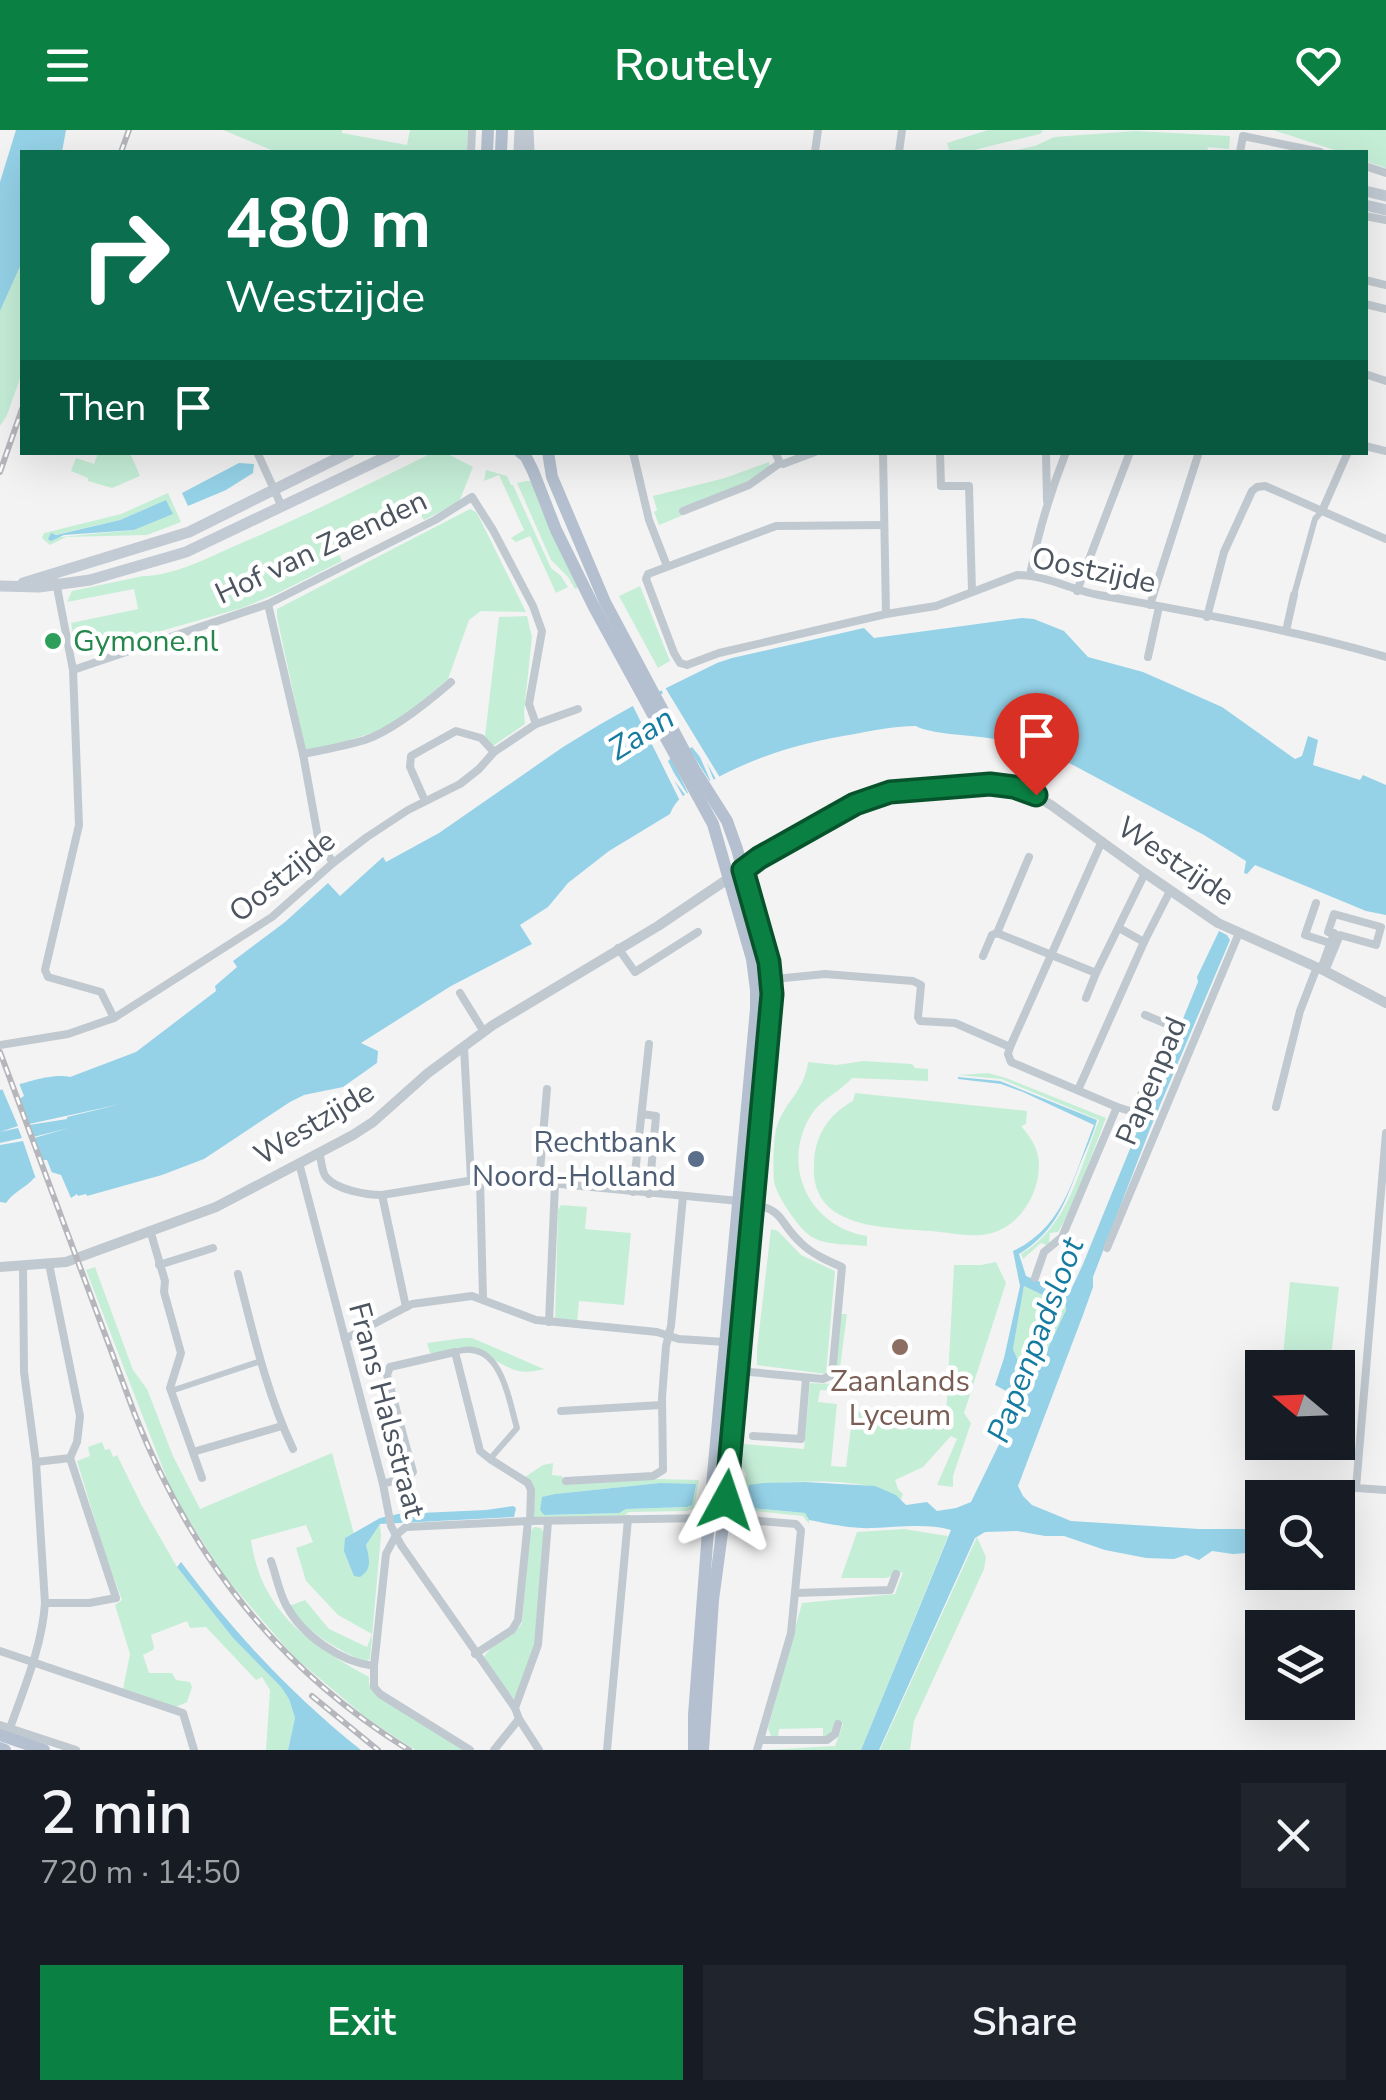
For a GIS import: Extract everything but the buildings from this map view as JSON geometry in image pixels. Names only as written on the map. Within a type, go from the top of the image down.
[{"type":"main road","points":[[56,578],[189,532],[344,455]]},
{"type":"main road","points":[[4,586],[124,571],[186,552],[390,455]]},
{"type":"main road","points":[[523,455],[594,608],[694,769],[709,802],[752,958],[756,1009],[708,1518],[694,1750]]},
{"type":"main road","points":[[548,455],[552,477],[638,676]]},
{"type":"main road","points":[[703,1750],[713,1600],[724,1518],[772,980],[727,821],[709,802]]},
{"type":"main road","points":[[3,1730],[44,1750]]},
{"type":"street","points":[[1240,150],[1242,136],[1310,150]]},
{"type":"street","points":[[258,455],[282,507]]},
{"type":"street","points":[[634,455],[648,520],[667,566],[776,526],[884,525]]},
{"type":"street","points":[[776,455],[780,463]]},
{"type":"street","points":[[683,512],[749,485],[780,463],[805,455]]},
{"type":"street","points":[[883,455],[886,614]]},
{"type":"street","points":[[940,455],[942,486],[969,486],[972,591]]},
{"type":"street","points":[[1046,455],[1047,501]]},
{"type":"street","points":[[1030,575],[1047,501],[1065,455]]},
{"type":"street","points":[[1077,591],[1129,455]]},
{"type":"street","points":[[1148,657],[1154,606],[1199,455]]},
{"type":"street","points":[[1286,631],[1315,519],[1347,455]]},
{"type":"street","points":[[1207,617],[1224,552],[1257,487],[1265,486],[1386,540]]},
{"type":"street","name":"Hof van Zaenden","points":[[73,670],[268,604],[435,520],[472,497],[533,606],[542,630],[529,704],[536,724]]},
{"type":"street","name":"Oostzijde","points":[[667,566],[648,574],[646,579],[674,653],[680,663],[687,665],[719,653],[936,606],[1017,575],[1030,575],[1077,591],[1326,639],[1386,657]]},
{"type":"street","points":[[56,578],[73,670],[79,825],[45,970],[48,977],[101,992],[114,1018]]},
{"type":"street","points":[[268,604],[318,837],[334,863]]},
{"type":"street","points":[[303,754],[367,740],[451,682]]},
{"type":"street","name":"Oostzijde","points":[[0,1045],[68,1034],[114,1018],[272,917],[367,837],[460,784],[494,752],[536,724],[578,708]]},
{"type":"street","points":[[425,801],[410,767],[411,756],[456,732],[482,738],[494,752]]},
{"type":"street","name":"Westzijde","points":[[0,1267],[76,1258],[216,1207],[363,1130],[428,1073],[484,1032],[658,926],[759,858],[855,804],[890,792],[990,784],[1026,790],[1222,924],[1386,1003]]},
{"type":"street","points":[[1102,841],[1008,1054],[1012,1062],[1130,1111],[1136,1106],[1169,1031],[1168,1025],[1145,1015]]},
{"type":"street","points":[[983,956],[1030,857]]},
{"type":"street","points":[[1086,998],[1145,874]]},
{"type":"street","points":[[1078,1090],[1170,891]]},
{"type":"street","points":[[1316,904],[1305,935],[1332,948]]},
{"type":"street","points":[[1276,1107],[1300,1011],[1340,934],[1376,944],[1381,927],[1334,914],[1328,932],[1334,934],[1332,948]]},
{"type":"street","points":[[1119,928],[1144,942]]},
{"type":"street","points":[[618,948],[634,972],[698,932]]},
{"type":"street","points":[[997,933],[1096,972]]},
{"type":"street","name":"Papenpad","points":[[1107,1248],[1238,933]]},
{"type":"street","points":[[755,981],[825,974],[912,981],[922,990],[920,1021],[955,1024],[1010,1047]]},
{"type":"street","points":[[460,993],[484,1032]]},
{"type":"street","points":[[633,1192],[650,1044]]},
{"type":"street","points":[[464,1047],[482,1298]]},
{"type":"street","points":[[539,1182],[546,1089]]},
{"type":"street","points":[[1035,1278],[1044,1252],[1062,1237],[1117,1107]]},
{"type":"street","points":[[642,1114],[656,1116],[649,1194]]},
{"type":"street","points":[[1386,1133],[1381,1253],[1356,1488],[1386,1490]]},
{"type":"street","points":[[319,1153],[324,1174],[331,1182],[354,1192],[382,1195],[475,1179],[738,1200],[773,1208],[811,1252],[842,1268],[832,1375],[806,1378],[750,1372],[738,1365]]},
{"type":"street","name":"Frans Halsstraat","points":[[299,1163],[394,1531],[515,1708],[539,1750]]},
{"type":"street","points":[[550,1322],[555,1184]]},
{"type":"street","points":[[382,1195],[406,1307]]},
{"type":"street","points":[[566,1481],[653,1476],[660,1474],[664,1465],[661,1405],[684,1196]]},
{"type":"street","points":[[150,1230],[181,1352],[170,1388],[202,1478]]},
{"type":"street","points":[[159,1266],[213,1248]]},
{"type":"street","points":[[45,1604],[116,1598],[70,1458],[80,1416],[49,1264]]},
{"type":"street","points":[[23,1266],[24,1372],[36,1462],[45,1604],[33,1663],[3,1730],[76,1750]]},
{"type":"street","points":[[238,1274],[261,1361],[293,1449]]},
{"type":"street","points":[[345,1338],[412,1304],[472,1296],[536,1320],[725,1342]]},
{"type":"street","points":[[383,1484],[412,1472],[387,1375],[390,1367],[432,1355],[462,1349],[483,1352],[502,1376],[517,1428],[490,1460]]},
{"type":"street","points":[[455,1352],[480,1451],[528,1483],[531,1490],[518,1620],[512,1630],[476,1654]]},
{"type":"street","points":[[171,1391],[261,1361]]},
{"type":"street","points":[[754,1436],[800,1439],[806,1378]]},
{"type":"street","points":[[561,1411],[661,1405]]},
{"type":"street","points":[[193,1452],[282,1426]]},
{"type":"street","points":[[36,1462],[70,1458]]},
{"type":"street","points":[[470,1750],[380,1694],[372,1681],[386,1554],[394,1531],[406,1527],[708,1518],[796,1524],[801,1530],[791,1633],[758,1745],[827,1740],[835,1734],[838,1724]]},
{"type":"street","points":[[608,1750],[628,1519]]},
{"type":"street","points":[[515,1708],[538,1645],[548,1522]]},
{"type":"street","points":[[271,1560],[284,1602],[303,1628],[334,1652],[374,1666]]},
{"type":"street","points":[[795,1594],[890,1590],[896,1574]]},
{"type":"street","points":[[0,1650],[184,1713],[194,1750]]},
{"type":"street","points":[[494,1750],[518,1719]]},
{"type":"green space","points":[[223,130],[342,130],[407,145],[410,130],[468,130],[467,150],[271,150]]},
{"type":"green space","points":[[988,130],[1043,131],[974,150],[949,150],[947,143]]},
{"type":"green space","points":[[1273,130],[1386,130],[1386,168],[1368,162],[1368,150],[1335,150]]},
{"type":"green space","points":[[1135,131],[1230,136],[1229,149],[1016,150],[1054,137]]},
{"type":"green space","points":[[20,266],[20,379],[0,426],[0,311]]},
{"type":"green space","points":[[97,455],[131,455],[140,476],[112,488],[71,471],[76,458],[94,464]]},
{"type":"green space","points":[[428,455],[450,455],[473,467],[459,502],[424,520],[409,496],[332,537],[342,561],[278,593],[242,608],[80,654],[76,649],[71,623],[138,609],[134,589],[67,602],[72,591],[167,573],[311,512]]},
{"type":"green space","points":[[769,462],[770,466],[743,484],[682,507],[681,516],[659,525],[653,496]]},
{"type":"green space","points":[[486,470],[507,476],[551,568],[568,587],[556,593],[530,536],[516,542],[511,538],[524,530],[499,475],[484,481]]},
{"type":"green space","points":[[531,481],[578,588],[551,560],[517,483]]},
{"type":"green space","points":[[168,493],[181,522],[147,535],[66,537],[50,545],[42,538],[44,533],[121,514]],"holes":[[[166,500],[172,514],[134,530],[50,538],[120,520]]]},
{"type":"green space","points":[[470,509],[480,519],[526,612],[481,611],[469,620],[448,679],[401,719],[378,731],[306,752],[277,609]]},
{"type":"green space","points":[[640,586],[670,661],[658,668],[619,596]]},
{"type":"green space","points":[[527,616],[532,637],[525,724],[493,746],[485,736],[499,617]]},
{"type":"green space","points":[[863,1061],[912,1064],[928,1069],[928,1081],[852,1078],[811,1115],[802,1134],[799,1154],[800,1173],[816,1207],[829,1220],[867,1236],[867,1246],[825,1242],[807,1233],[779,1194],[773,1169],[777,1126],[803,1081],[808,1062],[837,1065]]},
{"type":"green space","points":[[988,1073],[1106,1118],[1070,1212],[1058,1232],[1050,1233],[1047,1245],[1041,1243],[1023,1259],[1021,1254],[1037,1242],[1061,1212],[1099,1120],[1001,1079],[958,1075]]},
{"type":"green space","points":[[855,1093],[1027,1111],[1026,1124],[1021,1126],[1034,1145],[1039,1163],[1036,1186],[1026,1207],[1000,1230],[975,1235],[872,1225],[837,1213],[824,1201],[816,1185],[815,1153],[825,1126],[853,1101]]},
{"type":"green space","points":[[561,1205],[587,1207],[585,1229],[631,1233],[624,1305],[579,1301],[577,1325],[555,1323]]},
{"type":"green space","points":[[771,1229],[778,1231],[801,1255],[835,1271],[826,1374],[757,1365]]},
{"type":"green space","points":[[996,1262],[1006,1283],[964,1413],[971,1423],[953,1487],[937,1485],[957,1439],[951,1436],[923,1467],[895,1480],[903,1494],[901,1500],[888,1492],[850,1483],[784,1483],[749,1486],[752,1508],[805,1513],[809,1524],[803,1516],[746,1510],[744,1444],[804,1449],[810,1383],[834,1384],[841,1314],[847,1314],[837,1391],[820,1390],[818,1402],[837,1404],[831,1466],[846,1467],[853,1411],[946,1418],[954,1265]]},
{"type":"green space","points":[[95,1267],[133,1370],[147,1389],[173,1456],[200,1509],[332,1453],[354,1534],[345,1538],[369,1565],[366,1545],[380,1524],[381,1535],[370,1659],[365,1662],[323,1639],[289,1606],[305,1600],[329,1629],[367,1647],[372,1634],[338,1615],[306,1581],[296,1548],[313,1542],[306,1525],[251,1540],[265,1587],[291,1623],[327,1652],[369,1677],[369,1684],[382,1699],[465,1750],[415,1750],[369,1720],[294,1657],[226,1578],[174,1497],[86,1270]]},
{"type":"green space","points":[[1290,1282],[1339,1287],[1332,1350],[1284,1350]]},
{"type":"green space","points":[[1024,1286],[1066,1305],[1040,1365],[1018,1361],[1013,1349]]},
{"type":"green space","points":[[464,1338],[544,1369],[524,1372],[474,1354],[430,1353],[427,1343]]},
{"type":"green space","points":[[102,1442],[113,1457],[117,1455],[177,1567],[233,1638],[289,1699],[295,1718],[288,1750],[266,1750],[270,1690],[262,1677],[256,1680],[206,1627],[190,1628],[187,1621],[151,1635],[153,1650],[143,1655],[149,1673],[172,1673],[176,1680],[190,1682],[187,1702],[176,1707],[123,1689],[130,1654],[115,1605],[122,1600],[77,1461],[90,1456],[88,1447]]},
{"type":"green space","points":[[553,1463],[552,1475],[562,1476],[564,1485],[699,1480],[694,1508],[628,1512],[625,1516],[536,1519],[525,1477]],"holes":[[[660,1483],[687,1507],[544,1515],[540,1510],[542,1498],[556,1494]]]},
{"type":"green space","points":[[534,1527],[544,1533],[535,1651],[513,1698],[483,1659],[522,1623],[530,1532]]},
{"type":"green space","points":[[904,1529],[948,1536],[861,1750],[764,1750],[835,1746],[843,1724],[835,1721],[830,1736],[823,1737],[823,1728],[779,1729],[778,1738],[771,1736],[768,1728],[802,1603],[895,1594],[903,1572],[886,1578],[841,1578],[857,1532]]},
{"type":"green space","points":[[977,1537],[986,1557],[984,1569],[914,1721],[910,1750],[880,1750]]},
{"type":"water","points":[[16,130],[66,130],[62,150],[20,150],[20,266],[0,311],[0,182]]},
{"type":"water","points":[[239,463],[254,464],[253,473],[188,506],[182,493]]},
{"type":"water","points":[[166,500],[173,514],[134,530],[48,539],[51,533],[120,520]]},
{"type":"water","name":"Zaan","points":[[1022,618],[1064,631],[1088,657],[1143,672],[1222,707],[1295,759],[1302,756],[1308,736],[1318,740],[1313,765],[1360,780],[1363,775],[1386,785],[1386,915],[1366,911],[1255,865],[1244,873],[1246,861],[1043,749],[1044,745],[1039,743],[1037,747],[916,726],[836,737],[762,757],[686,794],[670,814],[609,851],[568,883],[548,907],[520,925],[532,944],[451,986],[361,1043],[378,1051],[377,1063],[343,1087],[304,1095],[204,1159],[162,1175],[71,1198],[61,1175],[51,1172],[34,1178],[6,1203],[0,1202],[0,1090],[45,1078],[70,1077],[136,1052],[216,991],[215,986],[237,967],[233,961],[328,883],[340,896],[383,857],[386,862],[439,833],[599,725],[732,658],[864,628],[874,638]]},
{"type":"water","points":[[1219,931],[1227,935],[1230,940],[1150,1129],[1018,1486],[1032,1505],[1071,1521],[1245,1529],[1245,1553],[1212,1551],[1199,1560],[1186,1555],[1174,1559],[1146,1558],[1064,1536],[985,1532],[975,1538],[879,1750],[861,1750],[951,1530],[922,1526],[849,1527],[809,1520],[805,1513],[752,1508],[747,1504],[749,1485],[805,1482],[875,1486],[896,1495],[906,1505],[927,1502],[937,1511],[971,1502],[1021,1399],[995,1385],[1020,1286],[1013,1251],[1031,1241],[1056,1214],[1094,1125],[1001,1084],[958,1077],[1000,1081],[1097,1120],[1069,1191],[1058,1215],[1042,1236],[1019,1254],[1026,1276],[1069,1294]],"holes":[[[1024,1286],[1066,1306],[1040,1365],[1018,1361],[1013,1349]]]},
{"type":"water","points":[[660,1483],[696,1484],[692,1505],[626,1509],[619,1513],[544,1515],[540,1510],[542,1497],[555,1494]]},
{"type":"water","points":[[513,1506],[514,1517],[380,1524],[366,1545],[368,1567],[360,1577],[354,1576],[344,1551],[345,1538],[380,1518]]},
{"type":"water","points":[[181,1562],[265,1662],[361,1750],[288,1750],[295,1718],[289,1699],[233,1638],[177,1567]]},
{"type":"pier","points":[[663,684],[722,781],[718,783],[707,763],[714,781],[711,782],[692,747],[689,749],[713,786],[690,797],[671,758],[668,761],[688,795],[674,780],[685,800],[681,803],[631,702],[660,695],[663,693],[659,686]]},
{"type":"pier","points":[[17,1078],[24,1096],[19,1099],[29,1124],[121,1104],[29,1125],[33,1137],[69,1128],[34,1138],[54,1178],[50,1175],[37,1182],[23,1141],[0,1145],[22,1138],[18,1128],[0,1132],[18,1126],[1,1086],[16,1083]]},
{"type":"railway","points":[[122,150],[129,130]]},
{"type":"railway","points":[[0,472],[20,415]]},
{"type":"railway","points":[[0,1052],[135,1415],[183,1516],[244,1605],[280,1646],[362,1718],[409,1750]]},
{"type":"railway","points":[[312,1696],[378,1750]]},
{"type":"place","name":"Gymone.nl","points":[[53,641]]},
{"type":"place","name":"Rechtbank Noord-Holland","points":[[696,1159]]},
{"type":"place","name":"Zaanlands Lyceum","points":[[900,1347]]},
{"type":"route","points":[[726,1500],[772,994],[769,962],[743,870],[855,804],[890,792],[1002,784],[1036,795]]},
{"type":"water label","name":"Papenpadsloot","points":[[1035,1340]]}]
